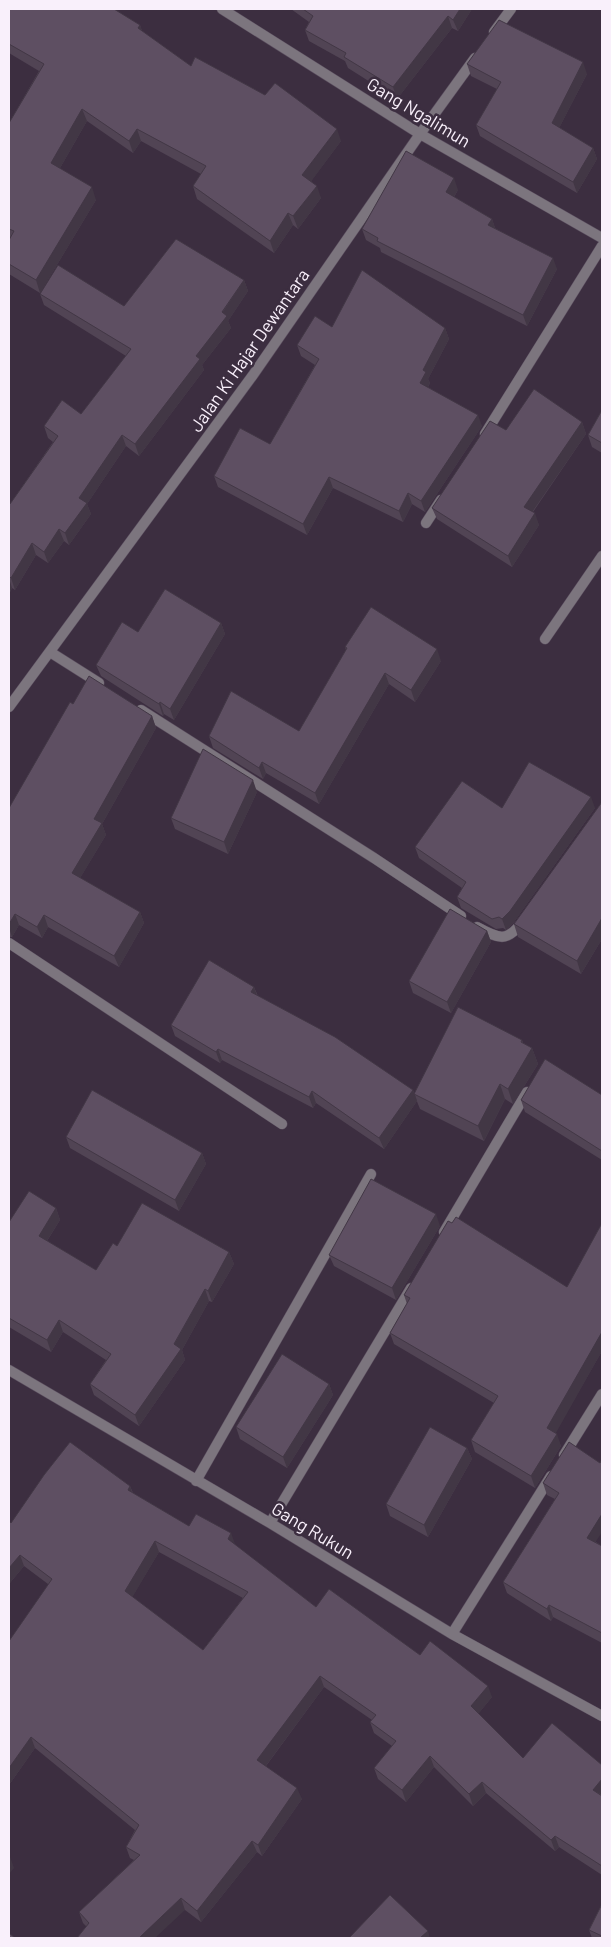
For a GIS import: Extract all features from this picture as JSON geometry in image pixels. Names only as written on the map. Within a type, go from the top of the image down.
[{"type":"street","name":"Gang Ngalimun","points":[[222,9],[420,134],[602,238]]},
{"type":"street","name":"Jalan Ki Hajar Dewantara","points":[[9,707],[253,375],[420,134],[511,9]]},
{"type":"street","points":[[478,444],[602,246]]},
{"type":"street","points":[[426,523],[447,491]]},
{"type":"street","points":[[545,639],[602,556]]},
{"type":"street","points":[[50,652],[107,688]]},
{"type":"street","points":[[132,704],[374,858],[474,925],[494,936],[505,938],[512,934],[530,912]]},
{"type":"street","points":[[9,943],[282,1124]]},
{"type":"street","points":[[440,1238],[530,1087]]},
{"type":"street","points":[[196,1481],[371,1174]]},
{"type":"street","points":[[270,1523],[415,1280]]},
{"type":"street","name":"Gang Rukun","points":[[9,1370],[270,1523],[452,1634],[602,1716]]},
{"type":"street","points":[[452,1634],[602,1394]]},
{"type":"building","points":[[9,9],[114,9],[140,25],[138,28],[191,66],[195,57],[265,95],[275,83],[337,129],[302,175],[317,186],[293,216],[288,213],[270,241],[193,186],[206,166],[137,129],[129,141],[82,109],[51,163],[92,187],[36,280],[9,264],[9,240],[14,231],[9,229],[9,123],[44,64],[9,44]]},
{"type":"building","points":[[303,9],[460,9],[453,20],[448,16],[393,87],[344,57],[346,53],[305,30],[313,16]]},
{"type":"building","points":[[499,20],[583,62],[552,123],[593,148],[573,182],[476,125],[501,82],[467,64]]},
{"type":"building","points":[[406,151],[454,178],[446,192],[492,219],[488,225],[553,258],[523,315],[377,241],[378,238],[362,229]]},
{"type":"building","points":[[176,239],[244,280],[222,312],[227,316],[196,356],[200,359],[135,444],[122,435],[79,498],[87,503],[65,533],[59,529],[44,552],[32,543],[11,578],[9,576],[9,503],[58,436],[44,426],[62,400],[81,414],[131,349],[40,294],[58,265],[124,306]]},
{"type":"building","points":[[362,270],[445,328],[423,370],[426,372],[420,383],[478,415],[421,501],[408,493],[399,511],[329,477],[303,524],[214,476],[240,428],[270,444],[319,359],[297,345],[315,316],[332,327]]},
{"type":"building","points":[[534,389],[582,422],[524,507],[535,513],[508,556],[432,508],[490,421],[506,430]]},
{"type":"building","points":[[602,410],[602,443],[588,435]]},
{"type":"building","points":[[165,589],[221,623],[170,709],[96,665],[122,622],[138,632]]},
{"type":"building","points":[[371,607],[437,649],[411,690],[385,673],[315,793],[262,762],[259,768],[209,736],[231,691],[299,731],[347,648],[345,647]]},
{"type":"building","points":[[89,676],[152,716],[94,819],[102,823],[72,873],[140,912],[114,956],[44,915],[37,927],[15,914],[9,924],[9,808],[70,702],[73,704]]},
{"type":"building","points":[[203,749],[253,780],[224,842],[171,818]]},
{"type":"building","points":[[529,762],[591,797],[510,911],[502,919],[499,917],[492,919],[457,897],[466,882],[415,847],[462,781],[502,808]]},
{"type":"building","points":[[602,802],[602,918],[577,961],[514,924]]},
{"type":"building","points":[[450,909],[487,931],[447,1002],[409,981]]},
{"type":"building","points":[[209,960],[254,987],[251,992],[335,1037],[413,1090],[379,1138],[312,1091],[309,1097],[218,1049],[216,1052],[171,1025]]},
{"type":"building","points":[[458,1007],[522,1040],[521,1042],[532,1048],[508,1089],[500,1084],[478,1126],[414,1094]]},
{"type":"building","points":[[545,1059],[602,1095],[602,1151],[521,1100]]},
{"type":"building","points":[[92,1090],[202,1153],[175,1200],[66,1137]]},
{"type":"building","points":[[371,1179],[436,1214],[392,1288],[329,1255]]},
{"type":"building","points":[[29,1191],[56,1208],[39,1236],[96,1270],[113,1243],[117,1246],[142,1203],[229,1252],[208,1291],[205,1289],[174,1344],[181,1349],[135,1415],[90,1384],[111,1354],[59,1320],[47,1340],[9,1318],[9,1222]]},
{"type":"building","points":[[456,1217],[567,1287],[602,1223],[602,1332],[547,1428],[557,1434],[531,1476],[471,1440],[498,1396],[390,1333],[410,1298],[404,1295],[448,1221],[452,1223]]},
{"type":"building","points":[[282,1354],[329,1384],[283,1457],[236,1427]]},
{"type":"building","points":[[430,1427],[467,1448],[424,1525],[386,1504]]},
{"type":"building","points":[[70,1442],[130,1486],[128,1490],[189,1526],[196,1514],[231,1533],[228,1539],[316,1607],[329,1589],[420,1655],[430,1641],[488,1686],[471,1706],[523,1758],[552,1723],[602,1765],[602,1779],[593,1790],[602,1796],[602,1866],[555,1836],[551,1840],[482,1782],[469,1794],[430,1756],[402,1790],[374,1768],[396,1741],[370,1722],[376,1715],[320,1676],[257,1760],[297,1788],[258,1845],[252,1841],[197,1911],[181,1898],[139,1938],[77,1938],[89,1923],[79,1912],[140,1855],[126,1847],[139,1825],[31,1737],[9,1768],[9,1641],[52,1579],[20,1555],[9,1568],[9,1521],[11,1523],[44,1475]],"holes":[[[155,1541],[248,1592],[203,1650],[125,1591]]]},
{"type":"building","points":[[569,1442],[600,1463],[602,1459],[602,1514],[587,1538],[602,1546],[602,1633],[549,1605],[547,1609],[503,1582],[559,1493],[543,1483]]},
{"type":"building","points":[[390,1895],[428,1931],[420,1938],[349,1938]]},
{"type":"building","points":[[602,1904],[602,1936],[589,1930]]}]
